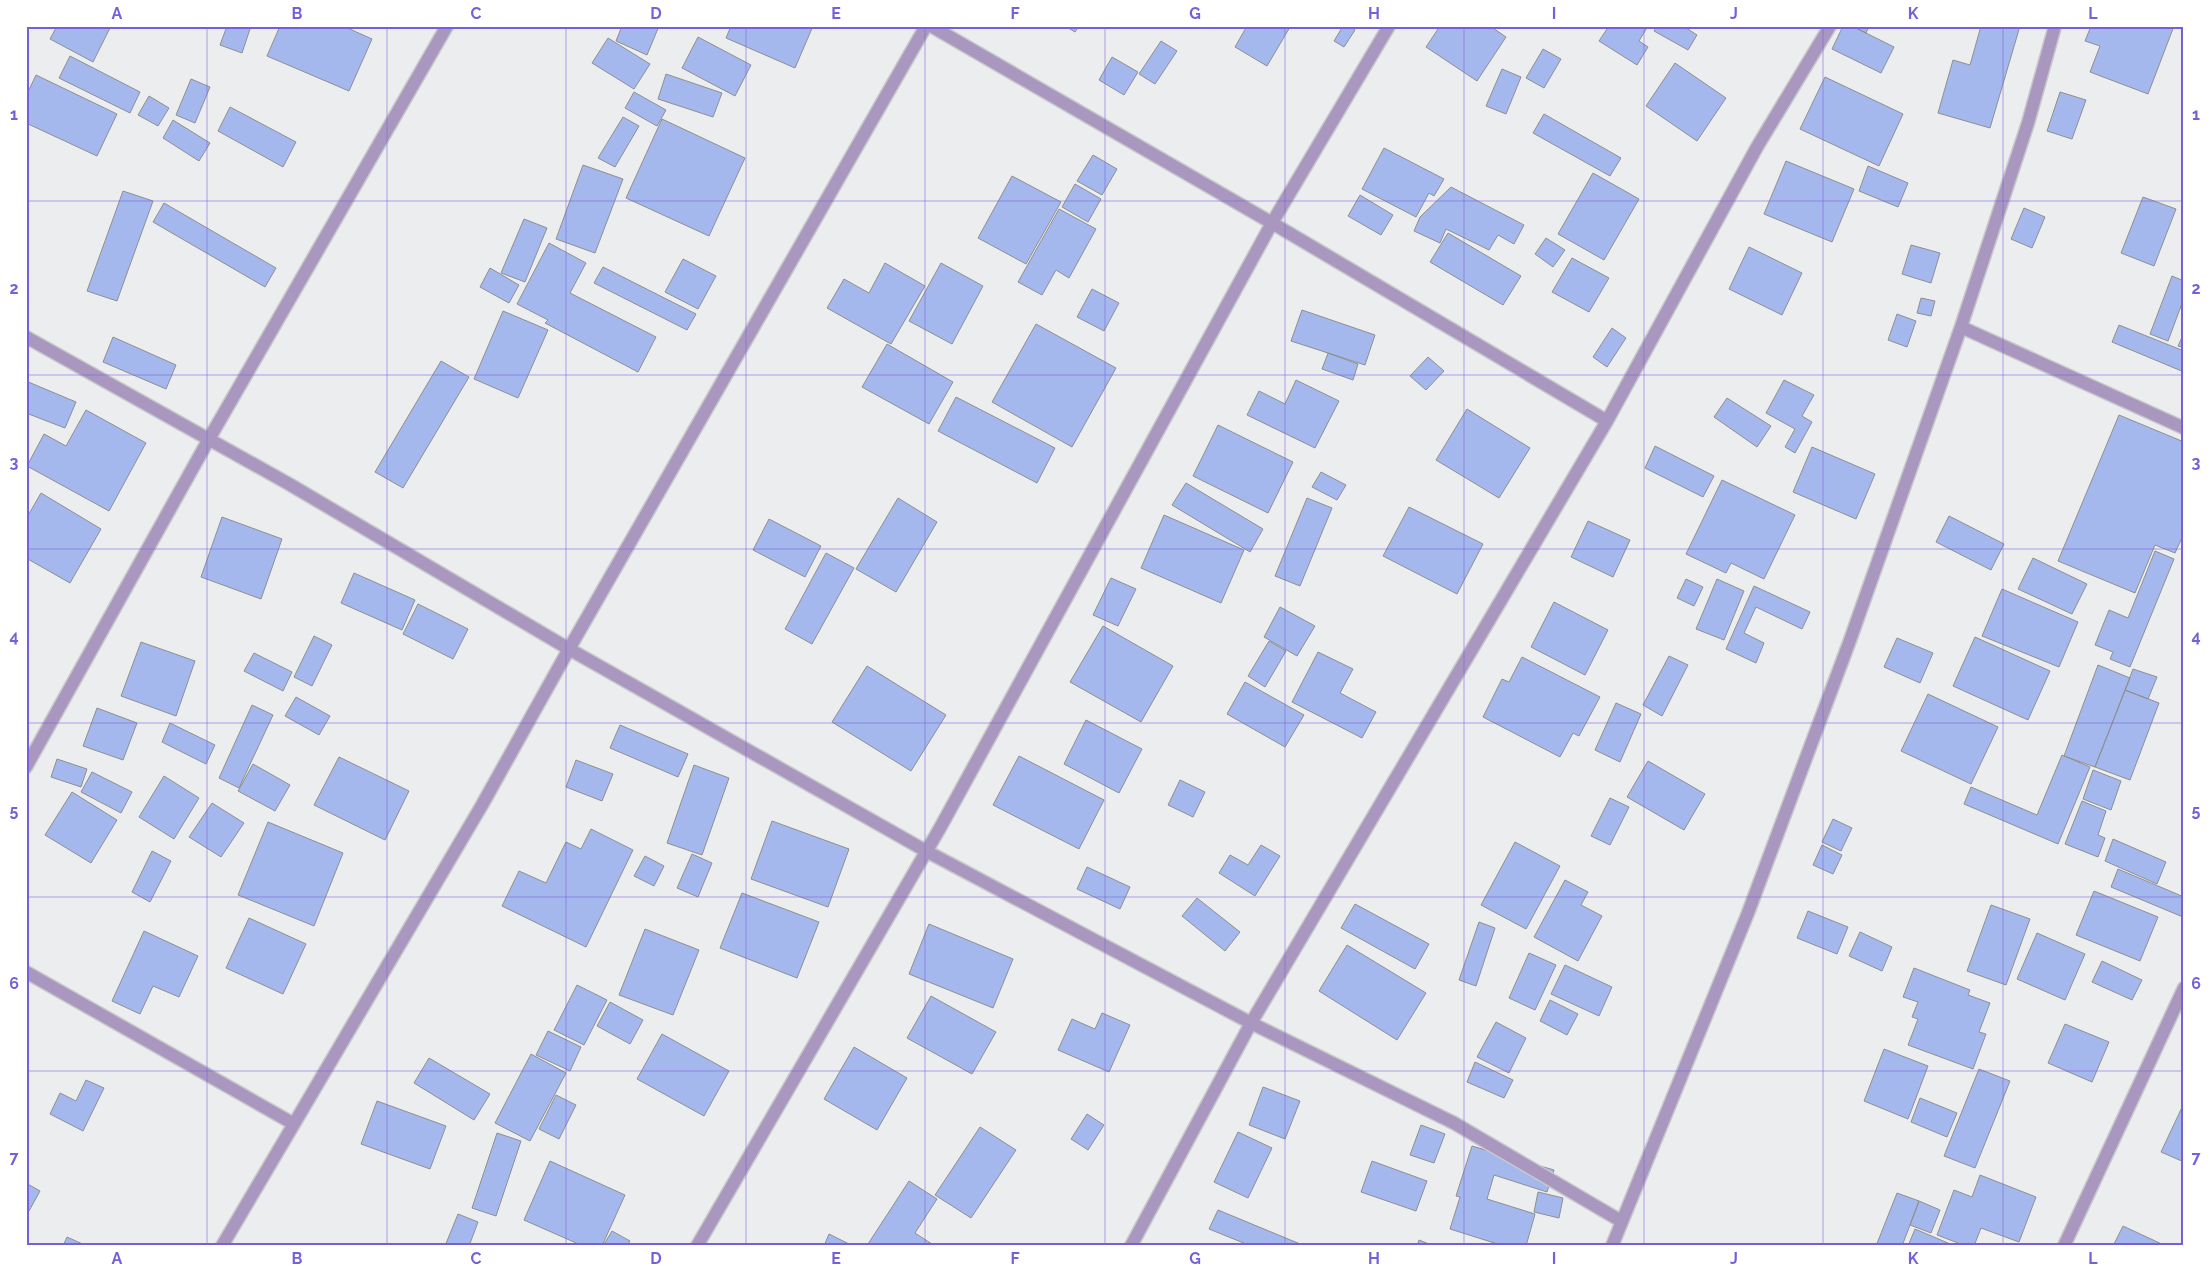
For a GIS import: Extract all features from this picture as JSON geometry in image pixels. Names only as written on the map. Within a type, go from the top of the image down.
[{"type":"street","points":[[26,767],[209,439],[447,26]]},
{"type":"street","points":[[222,1246],[477,814],[569,649],[926,26]]},
{"type":"street","points":[[931,26],[1272,223],[1608,421]]},
{"type":"street","points":[[697,1246],[926,851],[1272,223],[1389,26]]},
{"type":"street","points":[[1131,1246],[1251,1023],[1608,421],[1758,147],[1830,26]]},
{"type":"street","points":[[1612,1246],[1748,913],[1849,642],[1962,327],[2028,123],[2055,26]]},
{"type":"street","points":[[1962,327],[2184,428]]},
{"type":"street","points":[[26,337],[289,484],[569,649],[926,851],[1251,1023],[1454,1123],[1621,1221]]},
{"type":"street","points":[[26,972],[294,1124]]},
{"type":"street","points":[[2064,1246],[2184,988]]},
{"type":"building","points":[[57,26],[111,26],[93,62],[50,39]]},
{"type":"building","points":[[227,26],[251,26],[242,53],[220,45]]},
{"type":"building","points":[[280,26],[343,26],[372,39],[349,91],[267,56]]},
{"type":"building","points":[[622,26],[659,26],[647,55],[616,41]]},
{"type":"building","points":[[731,26],[813,26],[795,68],[726,38]]},
{"type":"building","points":[[1065,26],[1079,26],[1075,32]]},
{"type":"building","points":[[1247,26],[1290,27],[1267,66],[1235,47]]},
{"type":"building","points":[[1343,26],[1349,26],[1355,30],[1344,47],[1334,41]]},
{"type":"building","points":[[1440,26],[1490,26],[1506,37],[1477,81],[1426,47]]},
{"type":"building","points":[[1609,26],[1648,26],[1639,41],[1648,47],[1637,65],[1599,41]]},
{"type":"building","points":[[1657,26],[1683,26],[1697,35],[1688,50],[1654,31]]},
{"type":"building","points":[[1843,26],[1852,26],[1894,47],[1881,73],[1832,49]]},
{"type":"building","points":[[1852,26],[1869,26],[1866,33]]},
{"type":"building","points":[[1981,26],[2020,26],[1990,128],[1938,113],[1953,60],[1970,65]]},
{"type":"building","points":[[2091,26],[2174,26],[2148,94],[2090,72],[2100,46],[2085,41]]},
{"type":"building","points":[[698,37],[751,65],[735,96],[682,68]]},
{"type":"building","points":[[608,38],[650,64],[634,89],[592,63]]},
{"type":"building","points":[[1161,41],[1177,51],[1155,84],[1139,74]]},
{"type":"building","points":[[1543,49],[1561,59],[1544,88],[1526,78]]},
{"type":"building","points":[[70,56],[140,92],[130,113],[59,78]]},
{"type":"building","points":[[1112,57],[1138,72],[1124,95],[1099,80]]},
{"type":"building","points":[[1675,63],[1726,98],[1697,141],[1646,106]]},
{"type":"building","points":[[1502,69],[1521,77],[1506,114],[1486,106]]},
{"type":"building","points":[[666,74],[722,93],[713,117],[658,99]]},
{"type":"building","points":[[36,75],[117,114],[97,156],[26,123],[26,96]]},
{"type":"building","points":[[1825,77],[1903,114],[1879,166],[1800,129]]},
{"type":"building","points":[[191,79],[210,87],[195,123],[176,115]]},
{"type":"building","points":[[634,92],[666,110],[657,126],[625,108]]},
{"type":"building","points":[[2060,92],[2086,100],[2072,139],[2047,131]]},
{"type":"building","points":[[149,96],[169,108],[158,126],[138,115]]},
{"type":"building","points":[[230,107],[296,142],[283,167],[218,131]]},
{"type":"building","points":[[1544,114],[1621,158],[1610,176],[1533,133]]},
{"type":"building","points":[[623,117],[639,126],[615,167],[598,158]]},
{"type":"building","points":[[662,119],[745,158],[709,236],[626,198]]},
{"type":"building","points":[[173,120],[210,143],[199,161],[163,138]]},
{"type":"building","points":[[1384,148],[1444,179],[1434,196],[1429,193],[1416,217],[1362,189]]},
{"type":"building","points":[[1093,155],[1117,169],[1102,195],[1077,181]]},
{"type":"building","points":[[1786,161],[1854,189],[1832,242],[1764,214]]},
{"type":"building","points":[[583,165],[623,179],[595,253],[556,239]]},
{"type":"building","points":[[1868,166],[1908,183],[1898,207],[1859,191]]},
{"type":"building","points":[[1593,173],[1639,199],[1604,260],[1558,234]]},
{"type":"building","points":[[1012,176],[1061,202],[1026,264],[978,238]]},
{"type":"building","points":[[1075,184],[1101,199],[1088,222],[1062,207]]},
{"type":"building","points":[[1451,187],[1524,225],[1514,244],[1498,235],[1489,250],[1446,229],[1440,243],[1414,231],[1420,217]]},
{"type":"building","points":[[123,191],[153,201],[117,301],[87,291]]},
{"type":"building","points":[[1360,195],[1393,215],[1381,235],[1348,216]]},
{"type":"building","points":[[2143,197],[2176,209],[2154,266],[2121,253]]},
{"type":"building","points":[[164,203],[276,268],[265,287],[153,222]]},
{"type":"building","points":[[2024,208],[2045,217],[2032,248],[2011,239]]},
{"type":"building","points":[[1059,209],[1096,229],[1069,278],[1056,270],[1042,295],[1018,282]]},
{"type":"building","points":[[524,219],[547,228],[525,282],[501,273]]},
{"type":"building","points":[[1448,233],[1521,276],[1503,305],[1430,262]]},
{"type":"building","points":[[1546,238],[1565,250],[1553,267],[1535,254]]},
{"type":"building","points":[[549,243],[586,263],[570,293],[656,337],[638,372],[545,323],[548,320],[517,304]]},
{"type":"building","points":[[1911,245],[1940,253],[1931,283],[1902,274]]},
{"type":"building","points":[[1749,247],[1802,273],[1782,315],[1729,289]]},
{"type":"building","points":[[1572,258],[1609,278],[1589,312],[1552,292]]},
{"type":"building","points":[[683,259],[716,276],[698,309],[665,292]]},
{"type":"building","points":[[885,263],[925,286],[891,344],[827,308],[844,279],[869,293]]},
{"type":"building","points":[[941,263],[983,286],[952,344],[909,321]]},
{"type":"building","points":[[603,267],[696,314],[687,330],[594,283]]},
{"type":"building","points":[[490,268],[519,285],[509,303],[480,287]]},
{"type":"building","points":[[2172,276],[2184,281],[2184,298],[2168,341],[2150,334]]},
{"type":"building","points":[[1092,289],[1119,303],[1104,331],[1077,317]]},
{"type":"building","points":[[1921,298],[1935,301],[1931,316],[1917,313]]},
{"type":"building","points":[[1302,310],[1375,335],[1365,365],[1291,341]]},
{"type":"building","points":[[503,311],[548,330],[518,398],[474,379]]},
{"type":"building","points":[[1897,314],[1916,321],[1907,347],[1888,340]]},
{"type":"building","points":[[1036,324],[1116,368],[1072,447],[992,402]]},
{"type":"building","points":[[2119,325],[2184,351],[2184,372],[2112,342]]},
{"type":"building","points":[[1612,328],[1626,338],[1607,367],[1593,357]]},
{"type":"building","points":[[2184,333],[2184,348],[2178,346]]},
{"type":"building","points":[[113,337],[176,365],[166,389],[103,362]]},
{"type":"building","points":[[887,344],[953,382],[929,424],[862,387]]},
{"type":"building","points":[[1328,353],[1358,364],[1353,380],[1322,369]]},
{"type":"building","points":[[1428,357],[1444,371],[1426,390],[1410,376]]},
{"type":"building","points":[[441,361],[469,377],[403,488],[375,472]]},
{"type":"building","points":[[1296,380],[1339,401],[1315,448],[1247,415],[1259,391],[1285,404]]},
{"type":"building","points":[[1784,380],[1814,395],[1802,416],[1812,422],[1795,453],[1785,447],[1795,429],[1766,413]]},
{"type":"building","points":[[26,381],[76,402],[65,428],[26,413]]},
{"type":"building","points":[[956,397],[1055,448],[1037,483],[938,431]]},
{"type":"building","points":[[1727,398],[1771,426],[1757,447],[1714,417]]},
{"type":"building","points":[[1467,409],[1530,448],[1499,498],[1436,460]]},
{"type":"building","points":[[86,410],[146,443],[109,511],[27,466],[44,434],[66,446]]},
{"type":"building","points":[[2119,415],[2184,442],[2184,533],[2175,553],[2155,545],[2135,593],[2058,561]]},
{"type":"building","points":[[1218,425],[1293,462],[1268,513],[1193,476]]},
{"type":"building","points":[[1655,446],[1714,476],[1703,497],[1645,468]]},
{"type":"building","points":[[1812,447],[1875,474],[1856,519],[1793,492]]},
{"type":"building","points":[[1321,472],[1346,485],[1337,500],[1312,487]]},
{"type":"building","points":[[1722,480],[1795,515],[1764,579],[1731,563],[1726,573],[1686,554]]},
{"type":"building","points":[[1186,483],[1263,529],[1250,552],[1172,505]]},
{"type":"building","points":[[41,493],[101,529],[70,583],[26,558],[26,519]]},
{"type":"building","points":[[898,498],[937,522],[896,592],[856,569]]},
{"type":"building","points":[[1307,498],[1332,508],[1300,586],[1275,576]]},
{"type":"building","points":[[1409,507],[1483,544],[1457,594],[1383,556]]},
{"type":"building","points":[[1164,515],[1244,550],[1221,603],[1141,568]]},
{"type":"building","points":[[1949,516],[2004,544],[1991,570],[1936,542]]},
{"type":"building","points":[[222,517],[282,539],[261,599],[201,577]]},
{"type":"building","points":[[769,519],[821,546],[805,577],[753,550]]},
{"type":"building","points":[[1588,521],[1630,540],[1613,577],[1571,557]]},
{"type":"building","points":[[2155,551],[2174,559],[2130,667],[2110,659],[2113,652],[2095,645],[2109,610],[2128,618]]},
{"type":"building","points":[[826,553],[854,568],[812,644],[785,629]]},
{"type":"building","points":[[2033,558],[2087,584],[2072,614],[2018,589]]},
{"type":"building","points":[[354,573],[415,600],[402,630],[341,603]]},
{"type":"building","points":[[1111,578],[1136,589],[1118,626],[1093,615]]},
{"type":"building","points":[[1686,579],[1703,587],[1694,606],[1677,598]]},
{"type":"building","points":[[1717,579],[1744,591],[1724,640],[1696,629]]},
{"type":"building","points":[[1754,586],[1810,612],[1802,629],[1756,607],[1744,633],[1764,643],[1756,663],[1726,649]]},
{"type":"building","points":[[2002,589],[2078,622],[2059,667],[1982,636]]},
{"type":"building","points":[[1554,602],[1608,630],[1585,675],[1531,647]]},
{"type":"building","points":[[418,604],[468,629],[453,659],[403,634]]},
{"type":"building","points":[[1280,607],[1315,626],[1297,656],[1264,637]]},
{"type":"building","points":[[1103,626],[1173,666],[1141,722],[1070,682]]},
{"type":"building","points":[[314,636],[332,645],[312,686],[294,677]]},
{"type":"building","points":[[1975,637],[2050,671],[2028,720],[1953,686]]},
{"type":"building","points":[[1897,638],[1933,653],[1920,683],[1884,667]]},
{"type":"building","points":[[1269,641],[1286,651],[1265,687],[1248,676]]},
{"type":"building","points":[[141,642],[195,661],[176,716],[121,696]]},
{"type":"building","points":[[1318,652],[1353,669],[1340,693],[1376,712],[1362,738],[1292,702]]},
{"type":"building","points":[[254,653],[292,672],[283,691],[244,671]]},
{"type":"building","points":[[1669,656],[1688,665],[1662,716],[1643,705]]},
{"type":"building","points":[[1522,657],[1600,697],[1579,736],[1573,733],[1560,757],[1483,717],[1502,679],[1509,682]]},
{"type":"building","points":[[2098,665],[2130,678],[2095,767],[2064,756]]},
{"type":"building","points":[[867,666],[946,715],[911,771],[832,722]]},
{"type":"building","points":[[2133,669],[2157,677],[2148,699],[2125,690]]},
{"type":"building","points":[[1245,682],[1304,715],[1285,747],[1227,714]]},
{"type":"building","points":[[2125,690],[2159,703],[2130,780],[2095,767]]},
{"type":"building","points":[[1928,694],[1998,727],[1971,784],[1901,751]]},
{"type":"building","points":[[296,697],[330,716],[319,735],[285,716]]},
{"type":"building","points":[[1616,703],[1641,714],[1620,762],[1595,750]]},
{"type":"building","points":[[252,705],[273,715],[239,788],[219,778]]},
{"type":"building","points":[[97,708],[137,723],[123,760],[83,746]]},
{"type":"building","points":[[1086,720],[1142,749],[1119,793],[1064,764]]},
{"type":"building","points":[[170,723],[215,745],[206,764],[162,742]]},
{"type":"building","points":[[620,725],[688,754],[678,777],[610,748]]},
{"type":"building","points":[[2062,755],[2090,767],[2058,844],[1964,804],[1971,787],[2037,815]]},
{"type":"building","points":[[1019,756],[1104,800],[1079,849],[993,805]]},
{"type":"building","points":[[339,757],[409,791],[385,840],[314,805]]},
{"type":"building","points":[[57,759],[87,769],[81,787],[51,777]]},
{"type":"building","points":[[576,760],[613,774],[602,801],[566,787]]},
{"type":"building","points":[[1648,761],[1705,794],[1684,830],[1627,797]]},
{"type":"building","points":[[253,764],[290,785],[275,811],[238,791]]},
{"type":"building","points":[[694,765],[729,778],[702,855],[667,843]]},
{"type":"building","points":[[2093,770],[2121,781],[2111,810],[2083,799]]},
{"type":"building","points":[[92,772],[132,792],[121,813],[81,792]]},
{"type":"building","points":[[164,776],[199,798],[174,839],[139,817]]},
{"type":"building","points":[[1180,780],[1205,792],[1193,817],[1168,805]]},
{"type":"building","points":[[72,792],[117,820],[91,863],[45,835]]},
{"type":"building","points":[[1610,798],[1629,807],[1610,845],[1591,836]]},
{"type":"building","points":[[2082,801],[2106,811],[2098,835],[2105,838],[2098,857],[2065,844]]},
{"type":"building","points":[[212,803],[244,823],[221,857],[189,837]]},
{"type":"building","points":[[1833,819],[1852,828],[1841,851],[1822,842]]},
{"type":"building","points":[[772,821],[849,849],[828,907],[751,879]]},
{"type":"building","points":[[268,822],[343,853],[314,926],[238,895]]},
{"type":"building","points":[[591,829],[633,850],[586,947],[502,906],[519,871],[546,883],[566,842],[581,849]]},
{"type":"building","points":[[2113,839],[2166,862],[2157,884],[2105,861]]},
{"type":"building","points":[[1515,842],[1560,866],[1526,929],[1481,905]]},
{"type":"building","points":[[1261,845],[1280,856],[1255,896],[1219,873],[1230,855],[1248,865]]},
{"type":"building","points":[[1822,845],[1842,855],[1833,874],[1813,865]]},
{"type":"building","points":[[152,851],[171,861],[150,902],[132,892]]},
{"type":"building","points":[[692,854],[712,863],[698,897],[677,888]]},
{"type":"building","points":[[645,856],[664,866],[654,886],[634,876]]},
{"type":"building","points":[[1087,867],[1130,887],[1120,909],[1077,889]]},
{"type":"building","points":[[2118,869],[2184,897],[2183,917],[2111,887]]},
{"type":"building","points":[[1565,880],[1588,892],[1581,905],[1602,916],[1578,961],[1534,937]]},
{"type":"building","points":[[2094,891],[2158,917],[2140,961],[2076,935]]},
{"type":"building","points":[[742,893],[819,922],[797,978],[720,948]]},
{"type":"building","points":[[1197,898],[1240,932],[1225,951],[1182,916]]},
{"type":"building","points":[[1355,904],[1429,944],[1415,969],[1341,928]]},
{"type":"building","points":[[1991,905],[2030,919],[2006,985],[1967,971]]},
{"type":"building","points":[[1808,911],[1848,927],[1837,954],[1797,938]]},
{"type":"building","points":[[249,918],[306,944],[283,994],[226,968]]},
{"type":"building","points":[[1479,922],[1495,928],[1476,986],[1459,980]]},
{"type":"building","points":[[929,924],[1013,959],[993,1008],[909,974]]},
{"type":"building","points":[[645,929],[699,950],[673,1015],[619,995]]},
{"type":"building","points":[[144,931],[198,956],[179,997],[153,986],[140,1014],[112,1001]]},
{"type":"building","points":[[1860,932],[1892,947],[1882,971],[1849,956]]},
{"type":"building","points":[[2037,933],[2085,954],[2065,1000],[2017,979]]},
{"type":"building","points":[[1347,945],[1426,993],[1397,1040],[1319,991]]},
{"type":"building","points":[[1529,953],[1556,965],[1535,1010],[1509,998]]},
{"type":"building","points":[[2102,961],[2142,980],[2132,1000],[2092,982]]},
{"type":"building","points":[[1565,965],[1612,987],[1599,1016],[1551,994]]},
{"type":"building","points":[[1914,968],[1970,990],[1968,995],[1990,1003],[1979,1032],[1986,1034],[1973,1069],[1908,1045],[1918,1019],[1912,1017],[1918,1002],[1903,997]]},
{"type":"building","points":[[577,985],[607,1000],[584,1045],[554,1030]]},
{"type":"building","points":[[931,996],[996,1032],[972,1074],[907,1038]]},
{"type":"building","points":[[1550,1000],[1578,1014],[1567,1035],[1540,1021]]},
{"type":"building","points":[[610,1002],[643,1020],[630,1044],[597,1026]]},
{"type":"building","points":[[1102,1013],[1130,1025],[1109,1072],[1058,1050],[1072,1019],[1095,1029]]},
{"type":"building","points":[[1496,1022],[1526,1038],[1509,1073],[1477,1057]]},
{"type":"building","points":[[2065,1024],[2109,1042],[2092,1082],[2048,1063]]},
{"type":"building","points":[[548,1031],[581,1047],[570,1071],[536,1055]]},
{"type":"building","points":[[662,1034],[729,1071],[704,1116],[637,1079]]},
{"type":"building","points":[[854,1047],[907,1078],[877,1130],[824,1099]]},
{"type":"building","points":[[1884,1049],[1928,1066],[1908,1119],[1864,1101]]},
{"type":"building","points":[[531,1054],[566,1073],[530,1141],[495,1123]]},
{"type":"building","points":[[429,1058],[490,1094],[474,1120],[414,1083]]},
{"type":"building","points":[[1475,1062],[1513,1080],[1504,1098],[1467,1082]]},
{"type":"building","points":[[1979,1069],[2010,1081],[1975,1168],[1944,1156]]},
{"type":"building","points":[[86,1080],[104,1088],[83,1131],[50,1114],[60,1093],[76,1101]]},
{"type":"building","points":[[1263,1087],[1300,1101],[1285,1139],[1249,1125]]},
{"type":"building","points":[[556,1095],[576,1105],[559,1139],[539,1129]]},
{"type":"building","points":[[1920,1098],[1957,1113],[1947,1137],[1911,1122]]},
{"type":"building","points":[[377,1101],[446,1126],[430,1169],[361,1144]]},
{"type":"building","points":[[2184,1103],[2184,1162],[2161,1152]]},
{"type":"building","points":[[1087,1114],[1104,1125],[1088,1150],[1071,1139]]},
{"type":"building","points":[[1421,1125],[1445,1134],[1434,1163],[1410,1155]]},
{"type":"building","points":[[980,1127],[1016,1150],[971,1218],[935,1195]]},
{"type":"building","points":[[1238,1132],[1272,1148],[1248,1198],[1214,1182]]},
{"type":"building","points":[[497,1133],[521,1141],[496,1216],[472,1208]]},
{"type":"building","points":[[1472,1146],[1554,1170],[1547,1192],[1494,1175],[1487,1199],[1535,1214],[1526,1246],[1504,1246],[1450,1229],[1460,1197],[1456,1196]]},
{"type":"building","points":[[550,1161],[625,1195],[602,1246],[583,1246],[524,1220]]},
{"type":"building","points":[[1372,1161],[1427,1181],[1416,1211],[1361,1192]]},
{"type":"building","points":[[1980,1175],[2036,1197],[2019,1242],[1981,1228],[1974,1246],[1966,1246],[1937,1235],[1954,1190],[1972,1197]]},
{"type":"building","points":[[909,1181],[937,1199],[915,1233],[935,1246],[871,1246],[868,1244]]},
{"type":"building","points":[[26,1183],[40,1191],[29,1211],[26,1209]]},
{"type":"building","points":[[1538,1192],[1563,1198],[1559,1218],[1534,1212]]},
{"type":"building","points":[[1897,1193],[1919,1201],[1902,1246],[1876,1246]]},
{"type":"building","points":[[1919,1201],[1940,1210],[1931,1233],[1910,1225]]},
{"type":"building","points":[[1218,1210],[1305,1246],[1251,1246],[1209,1229]]},
{"type":"building","points":[[458,1214],[478,1222],[469,1246],[445,1246]]},
{"type":"building","points":[[2123,1226],[2166,1246],[2113,1246]]},
{"type":"building","points":[[1915,1229],[1955,1246],[1908,1246]]},
{"type":"building","points":[[612,1231],[630,1241],[627,1246],[603,1246]]},
{"type":"building","points":[[829,1234],[853,1246],[824,1246]]},
{"type":"building","points":[[67,1237],[87,1246],[63,1246]]},
{"type":"building","points":[[1419,1240],[1434,1246],[1417,1246]]}]
